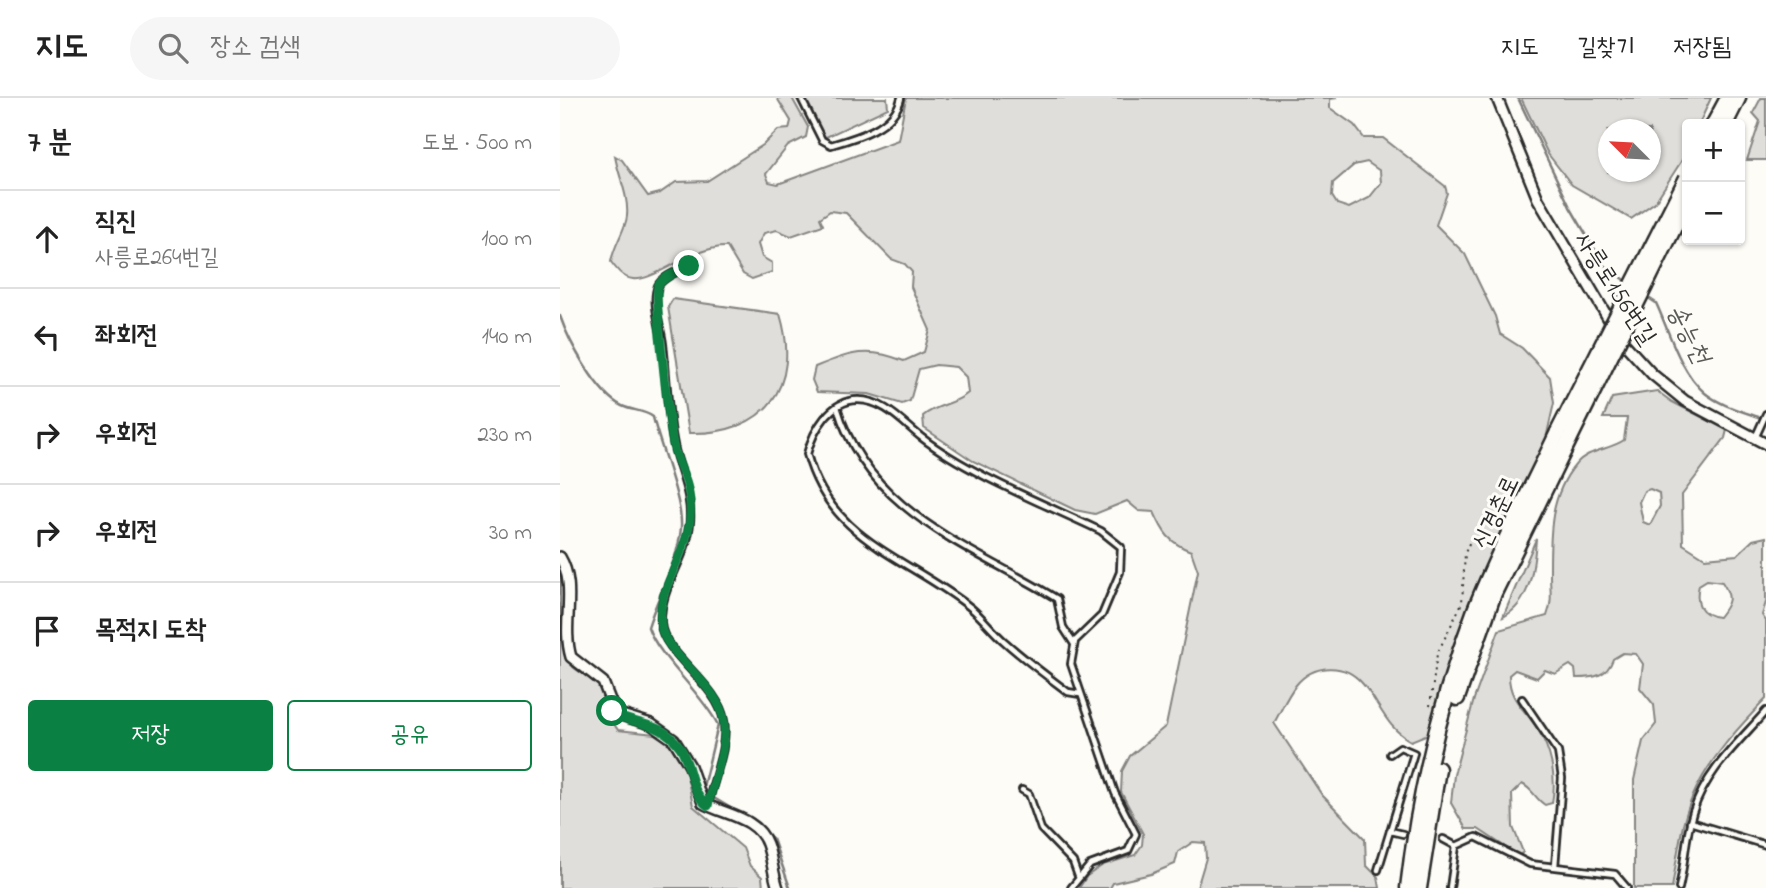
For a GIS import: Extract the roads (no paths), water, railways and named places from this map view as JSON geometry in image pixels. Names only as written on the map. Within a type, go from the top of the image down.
[{"type":"highway","points":[[1717,119],[1728,98]]},
{"type":"highway","points":[[1728,119],[1738,98]]},
{"type":"highway","name":"신경춘로","points":[[1419,888],[1434,786],[1467,663],[1494,593],[1564,435],[1685,182]]},
{"type":"highway","name":"신경춘로","points":[[1408,888],[1415,826],[1454,673],[1476,609],[1682,211]]},
{"type":"street","name":"사릉로156번길","points":[[1497,98],[1543,208],[1621,340],[1652,374],[1679,397],[1766,444]]},
{"type":"street","points":[[560,557],[569,579],[566,625],[571,657],[604,682],[615,713],[651,724],[678,745],[690,766],[698,796],[708,806],[739,817],[759,831],[767,844],[778,888]]},
{"type":"lane","points":[[801,98],[822,140],[831,145],[882,125],[895,113],[901,98]]},
{"type":"lane","points":[[689,266],[662,280],[656,295],[664,345],[665,390],[674,447],[690,495],[690,520],[685,547],[665,592],[661,626],[667,640],[713,695],[724,717],[724,736],[708,806]]},
{"type":"lane","points":[[1071,888],[1090,865],[1128,851],[1136,834],[1115,793],[1071,664],[1074,644],[1102,615],[1120,572],[1121,547],[1113,538],[931,444],[873,401],[854,400],[837,407],[821,422],[807,454],[832,508],[867,540],[972,609],[1006,643],[1068,692],[1080,695]]},
{"type":"lane","points":[[837,407],[853,452],[870,474],[946,538],[1057,599],[1063,627],[1074,644]]},
{"type":"lane","points":[[1755,439],[1766,414]]},
{"type":"lane","points":[[1522,699],[1558,752],[1562,778],[1555,866]]},
{"type":"lane","points":[[1679,888],[1690,822],[1703,786],[1716,766],[1766,711]]},
{"type":"lane","points":[[1378,870],[1414,753],[1400,747],[1390,754]]},
{"type":"lane","points":[[1022,790],[1029,794],[1041,829],[1073,862],[1079,877]]},
{"type":"lane","points":[[1690,822],[1766,845]]},
{"type":"lane","points":[[1390,831],[1404,834]]},
{"type":"lane","points":[[1457,846],[1476,837],[1530,864],[1615,874],[1626,888]]},
{"type":"lane","points":[[1443,839],[1457,846]]},
{"type":"lane","points":[[1450,888],[1457,846]]},
{"type":"waterway","name":"송능천","points":[[1518,98],[1570,207],[1604,265],[1628,282]]},
{"type":"waterway","name":"송능천","points":[[1647,297],[1656,303],[1676,351],[1696,384],[1718,402],[1764,419]]},
{"type":"waterway","points":[[560,316],[577,353],[603,391],[622,406],[653,417],[675,489],[681,528],[672,566],[648,627],[661,650],[718,725],[702,791],[751,820]]},
{"type":"waterway","points":[[764,831],[773,839],[790,888]]}]
